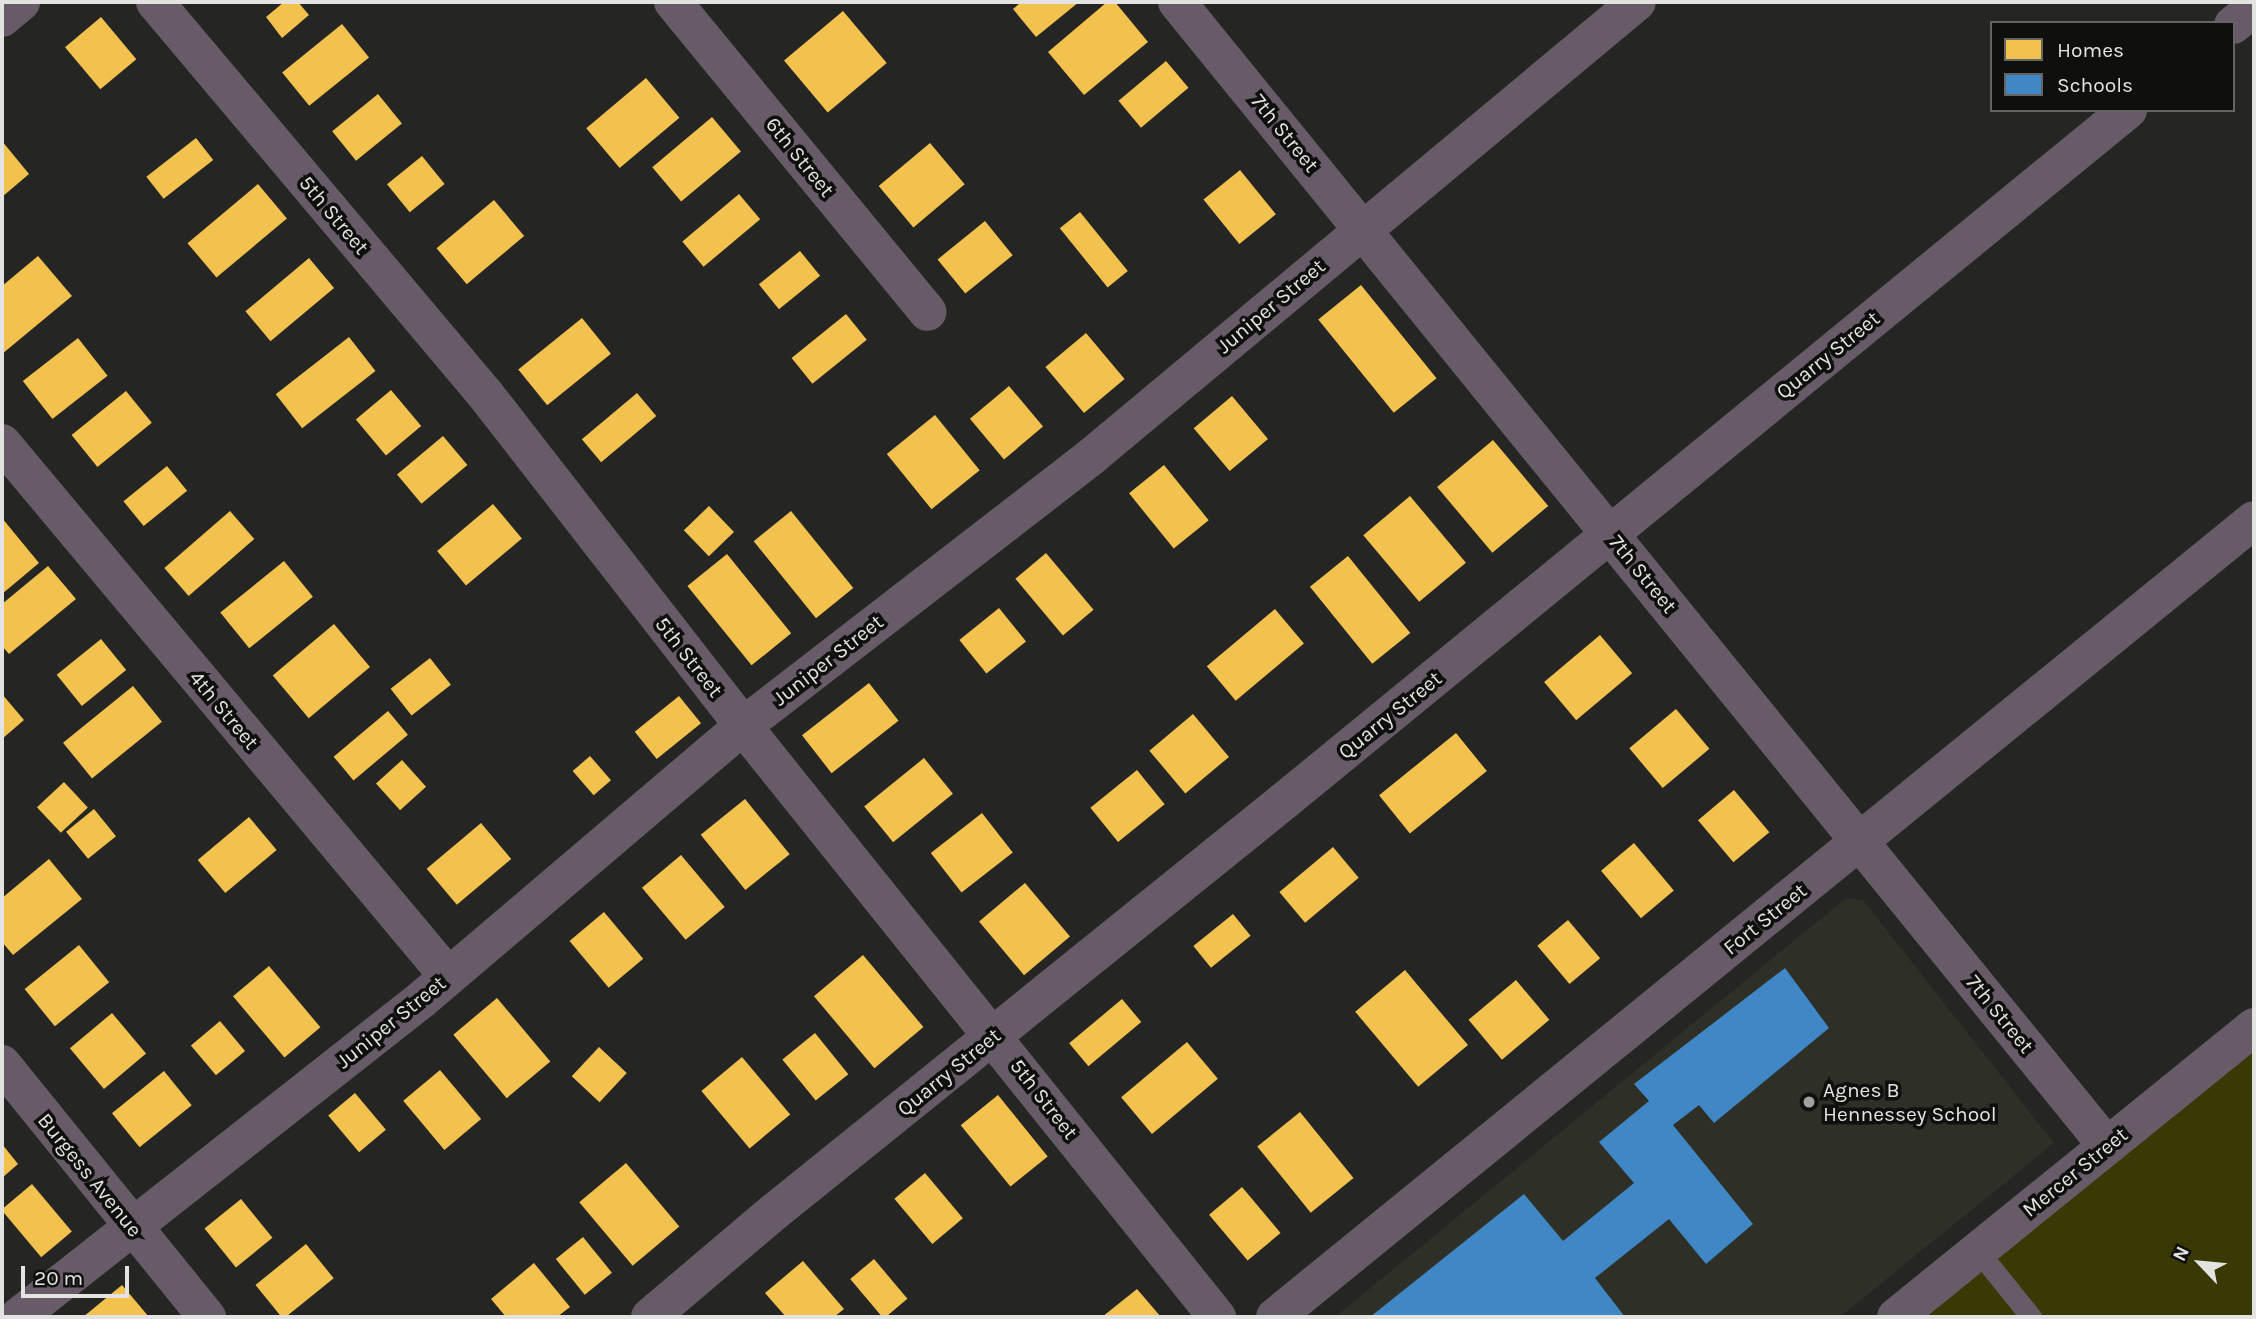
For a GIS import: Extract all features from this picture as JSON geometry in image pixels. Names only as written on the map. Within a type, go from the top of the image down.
[{"type":"street","points":[[2,18],[21,2]]},
{"type":"street","name":"5th Street","points":[[155,2],[485,394],[743,726],[995,1036],[1217,1317]]},
{"type":"street","name":"6th Street","points":[[673,2],[928,312]]},
{"type":"street","name":"7th Street","points":[[1177,2],[1862,841],[2107,1146]]},
{"type":"street","name":"Juniper Street","points":[[18,1317],[448,976],[743,726],[1092,456],[1637,2]]},
{"type":"street","points":[[2235,23],[2254,8]]},
{"type":"street","name":"Quarry Street","points":[[650,1317],[774,1212],[995,1036],[2126,112]]},
{"type":"street","name":"4th Street","points":[[2,443],[448,976]]},
{"type":"street","name":"Fort Street","points":[[1275,1317],[2254,520]]},
{"type":"street","name":"Mercer Street","points":[[1896,1317],[2254,1027]]},
{"type":"street","name":"Burgess Avenue","points":[[2,1064],[130,1226],[207,1317]]},
{"type":"lane","points":[[1978,1251],[2031,1317]]},
{"type":"shaded area","name":"Agnes B Hennessey School","points":[[1846,898],[1863,900],[2054,1143],[1840,1317],[1335,1317]]},
{"type":"shaded area","points":[[2254,1046],[2254,1317],[1923,1317]]},
{"type":"building: Homes","points":[[284,2],[298,2],[309,15],[282,38],[266,17]]},
{"type":"building: Homes","points":[[1021,2],[1079,2],[1036,37],[1013,9]]},
{"type":"building: Homes","points":[[1107,2],[1115,2],[1148,42],[1084,95],[1048,52]]},
{"type":"building: Homes","points":[[843,11],[887,63],[828,113],[784,60]]},
{"type":"building: Homes","points":[[101,17],[136,59],[100,89],[65,47]]},
{"type":"building: Homes","points":[[342,24],[369,57],[309,106],[282,72]]},
{"type":"building: Homes","points":[[1166,61],[1188,88],[1141,128],[1119,101]]},
{"type":"building: Homes","points":[[646,78],[679,118],[620,168],[586,128]]},
{"type":"building: Homes","points":[[378,94],[402,124],[356,161],[332,131]]},
{"type":"building: Homes","points":[[712,117],[741,151],[681,202],[652,167]]},
{"type":"building: Homes","points":[[196,138],[213,160],[164,199],[146,177]]},
{"type":"building: Homes","points":[[2,141],[29,174],[2,197]]},
{"type":"building: Homes","points":[[930,143],[965,184],[913,227],[879,186]]},
{"type":"building: Homes","points":[[422,156],[445,184],[410,212],[387,184]]},
{"type":"building: Homes","points":[[1240,170],[1276,214],[1239,244],[1203,200]]},
{"type":"building: Homes","points":[[258,184],[287,218],[216,278],[188,243]]},
{"type":"building: Homes","points":[[739,194],[760,219],[704,267],[682,242]]},
{"type":"building: Homes","points":[[494,200],[524,236],[467,284],[437,248]]},
{"type":"building: Homes","points":[[1080,212],[1128,271],[1108,287],[1060,228]]},
{"type":"building: Homes","points":[[985,221],[1013,255],[965,294],[938,259]]},
{"type":"building: Homes","points":[[800,251],[820,276],[779,309],[759,284]]},
{"type":"building: Homes","points":[[38,256],[72,296],[2,354],[2,286]]},
{"type":"building: Homes","points":[[309,258],[334,288],[270,341],[245,311]]},
{"type":"building: Homes","points":[[1361,285],[1437,378],[1394,413],[1318,320]]},
{"type":"building: Homes","points":[[846,314],[867,340],[812,384],[792,358]]},
{"type":"building: Homes","points":[[582,318],[611,354],[547,405],[518,370]]},
{"type":"building: Homes","points":[[1086,333],[1125,379],[1084,413],[1045,367]]},
{"type":"building: Homes","points":[[349,337],[375,371],[302,428],[276,394]]},
{"type":"building: Homes","points":[[78,338],[108,376],[52,419],[23,381]]},
{"type":"building: Homes","points":[[1009,386],[1043,427],[1004,459],[970,419]]},
{"type":"building: Homes","points":[[391,390],[421,426],[386,456],[356,420]]},
{"type":"building: Homes","points":[[126,391],[152,423],[97,467],[72,435]]},
{"type":"building: Homes","points":[[637,393],[656,416],[601,462],[582,439]]},
{"type":"building: Homes","points":[[1232,396],[1268,439],[1230,471],[1194,428]]},
{"type":"building: Homes","points":[[935,415],[980,470],[931,509],[887,454]]},
{"type":"building: Homes","points":[[443,436],[467,465],[421,504],[397,475]]},
{"type":"building: Homes","points":[[1493,440],[1548,506],[1492,553],[1437,487]]},
{"type":"building: Homes","points":[[1164,465],[1209,520],[1174,548],[1129,493]]},
{"type":"building: Homes","points":[[167,466],[187,491],[144,526],[123,501]]},
{"type":"building: Homes","points":[[1410,496],[1466,563],[1419,602],[1363,535]]},
{"type":"building: Homes","points":[[493,504],[522,538],[466,585],[437,551]]},
{"type":"building: Homes","points":[[709,506],[734,532],[709,556],[684,530]]},
{"type":"building: Homes","points":[[230,511],[254,539],[189,596],[164,568]]},
{"type":"building: Homes","points":[[791,511],[853,588],[816,618],[754,541]]},
{"type":"building: Homes","points":[[2,518],[39,563],[2,594]]},
{"type":"building: Homes","points":[[1046,553],[1094,610],[1063,635],[1015,579]]},
{"type":"building: Homes","points":[[727,554],[791,633],[752,665],[687,586]]},
{"type":"building: Homes","points":[[1348,556],[1410,633],[1372,664],[1310,587]]},
{"type":"building: Homes","points":[[284,561],[313,597],[249,648],[220,613]]},
{"type":"building: Homes","points":[[48,566],[76,599],[9,654],[2,646],[2,604]]},
{"type":"building: Homes","points":[[999,608],[1026,641],[986,674],[959,640]]},
{"type":"building: Homes","points":[[1275,609],[1304,643],[1236,701],[1207,666]]},
{"type":"building: Homes","points":[[334,624],[370,667],[309,718],[273,675]]},
{"type":"building: Homes","points":[[1600,635],[1632,673],[1576,720],[1544,682]]},
{"type":"building: Homes","points":[[101,639],[126,670],[82,706],[57,675]]},
{"type":"building: Homes","points":[[430,658],[451,685],[412,716],[391,689]]},
{"type":"building: Homes","points":[[869,683],[899,721],[832,773],[802,735]]},
{"type":"building: Homes","points":[[133,686],[162,722],[92,778],[63,743]]},
{"type":"building: Homes","points":[[2,694],[24,720],[2,739]]},
{"type":"building: Homes","points":[[679,696],[701,723],[657,759],[635,732]]},
{"type":"building: Homes","points":[[1676,709],[1709,749],[1663,788],[1629,748]]},
{"type":"building: Homes","points":[[388,711],[408,735],[354,780],[334,757]]},
{"type":"building: Homes","points":[[1193,714],[1229,757],[1185,794],[1149,751]]},
{"type":"building: Homes","points":[[1456,733],[1487,771],[1410,833],[1379,795]]},
{"type":"building: Homes","points":[[590,756],[611,780],[594,795],[573,771]]},
{"type":"building: Homes","points":[[924,758],[953,794],[893,842],[864,806]]},
{"type":"building: Homes","points":[[402,760],[426,787],[400,810],[376,783]]},
{"type":"building: Homes","points":[[1137,770],[1165,804],[1118,842],[1090,808]]},
{"type":"building: Homes","points":[[64,782],[88,808],[61,833],[37,807]]},
{"type":"building: Homes","points":[[1734,790],[1769,832],[1733,862],[1698,820]]},
{"type":"building: Homes","points":[[745,799],[790,854],[745,890],[701,835]]},
{"type":"building: Homes","points":[[94,809],[116,836],[88,859],[66,832]]},
{"type":"building: Homes","points":[[982,813],[1013,852],[962,892],[931,853]]},
{"type":"building: Homes","points":[[249,817],[277,850],[225,893],[198,860]]},
{"type":"building: Homes","points":[[481,823],[511,859],[457,905],[427,869]]},
{"type":"building: Homes","points":[[1634,843],[1674,890],[1641,918],[1601,871]]},
{"type":"building: Homes","points":[[1333,847],[1359,878],[1305,923],[1279,892]]},
{"type":"building: Homes","points":[[681,855],[725,907],[686,940],[642,888]]},
{"type":"building: Homes","points":[[49,859],[82,899],[13,955],[2,942],[2,898]]},
{"type":"building: Homes","points":[[1025,883],[1070,937],[1024,975],[979,922]]},
{"type":"building: Homes","points":[[604,912],[643,959],[609,988],[570,941]]},
{"type":"building: Homes","points":[[1233,914],[1251,936],[1211,968],[1193,946]]},
{"type":"building: Homes","points":[[1568,920],[1600,958],[1569,984],[1537,946]]},
{"type":"building: Homes","points":[[79,945],[109,982],[55,1026],[25,989]]},
{"type":"building: Homes","points":[[863,955],[923,1027],[874,1068],[814,996]]},
{"type":"building: Homes","points":[[269,966],[320,1027],[284,1057],[233,996]]},
{"type":"building: Homes","points":[[1405,970],[1468,1045],[1418,1087],[1355,1012]]},
{"type":"building: Homes","points":[[1516,980],[1549,1020],[1502,1060],[1469,1020]]},
{"type":"building: Homes","points":[[497,998],[550,1062],[507,1098],[453,1035]]},
{"type":"building: Homes","points":[[1122,999],[1141,1022],[1088,1066],[1069,1043]]},
{"type":"building: Homes","points":[[112,1013],[146,1054],[104,1089],[70,1048]]},
{"type":"building: Homes","points":[[220,1021],[245,1051],[216,1075],[191,1045]]},
{"type":"building: Homes","points":[[815,1033],[848,1074],[816,1101],[782,1059]]},
{"type":"building: Homes","points":[[1187,1042],[1218,1079],[1152,1134],[1121,1097]]},
{"type":"building: Homes","points":[[599,1047],[627,1073],[600,1102],[572,1076]]},
{"type":"building: Homes","points":[[742,1057],[790,1114],[750,1149],[701,1091]]},
{"type":"building: Homes","points":[[440,1070],[481,1119],[444,1150],[403,1101]]},
{"type":"building: Homes","points":[[164,1071],[192,1105],[140,1147],[112,1113]]},
{"type":"building: Homes","points":[[355,1093],[386,1130],[359,1152],[328,1115]]},
{"type":"building: Homes","points":[[998,1095],[1048,1156],[1010,1187],[961,1125]]},
{"type":"building: Homes","points":[[1300,1112],[1353,1178],[1311,1213],[1257,1147]]},
{"type":"building: Homes","points":[[2,1144],[18,1164],[2,1178]]},
{"type":"building: Homes","points":[[626,1163],[679,1227],[633,1266],[579,1202]]},
{"type":"building: Homes","points":[[925,1173],[963,1218],[932,1244],[894,1199]]},
{"type":"building: Homes","points":[[32,1184],[72,1231],[41,1257],[2,1210]]},
{"type":"building: Homes","points":[[1242,1187],[1281,1233],[1248,1261],[1209,1215]]},
{"type":"building: Homes","points":[[241,1199],[272,1238],[236,1267],[204,1229]]},
{"type":"building: Homes","points":[[583,1237],[612,1273],[585,1295],[556,1259]]},
{"type":"building: Homes","points":[[306,1244],[334,1278],[286,1317],[281,1317],[255,1285]]},
{"type":"building: Homes","points":[[874,1259],[907,1299],[882,1317],[850,1279]]},
{"type":"building: Homes","points":[[803,1261],[844,1309],[834,1317],[786,1317],[765,1293]]},
{"type":"building: Homes","points":[[534,1263],[570,1307],[557,1317],[506,1317],[491,1299]]},
{"type":"building: Homes","points":[[122,1285],[149,1317],[83,1317]]},
{"type":"building: Homes","points":[[1137,1289],[1161,1317],[1102,1317]]},
{"type":"building: Schools","name":"Agnes B Hennessey School","points":[[1785,968],[1829,1028],[1714,1123],[1699,1105],[1673,1125],[1753,1224],[1706,1264],[1669,1219],[1595,1278],[1625,1317],[1370,1317],[1524,1194],[1563,1241],[1634,1183],[1599,1142],[1649,1101],[1634,1084]]},
{"type":"place","name":"Agnes B Hennessey School","points":[[1809,1102]]}]
